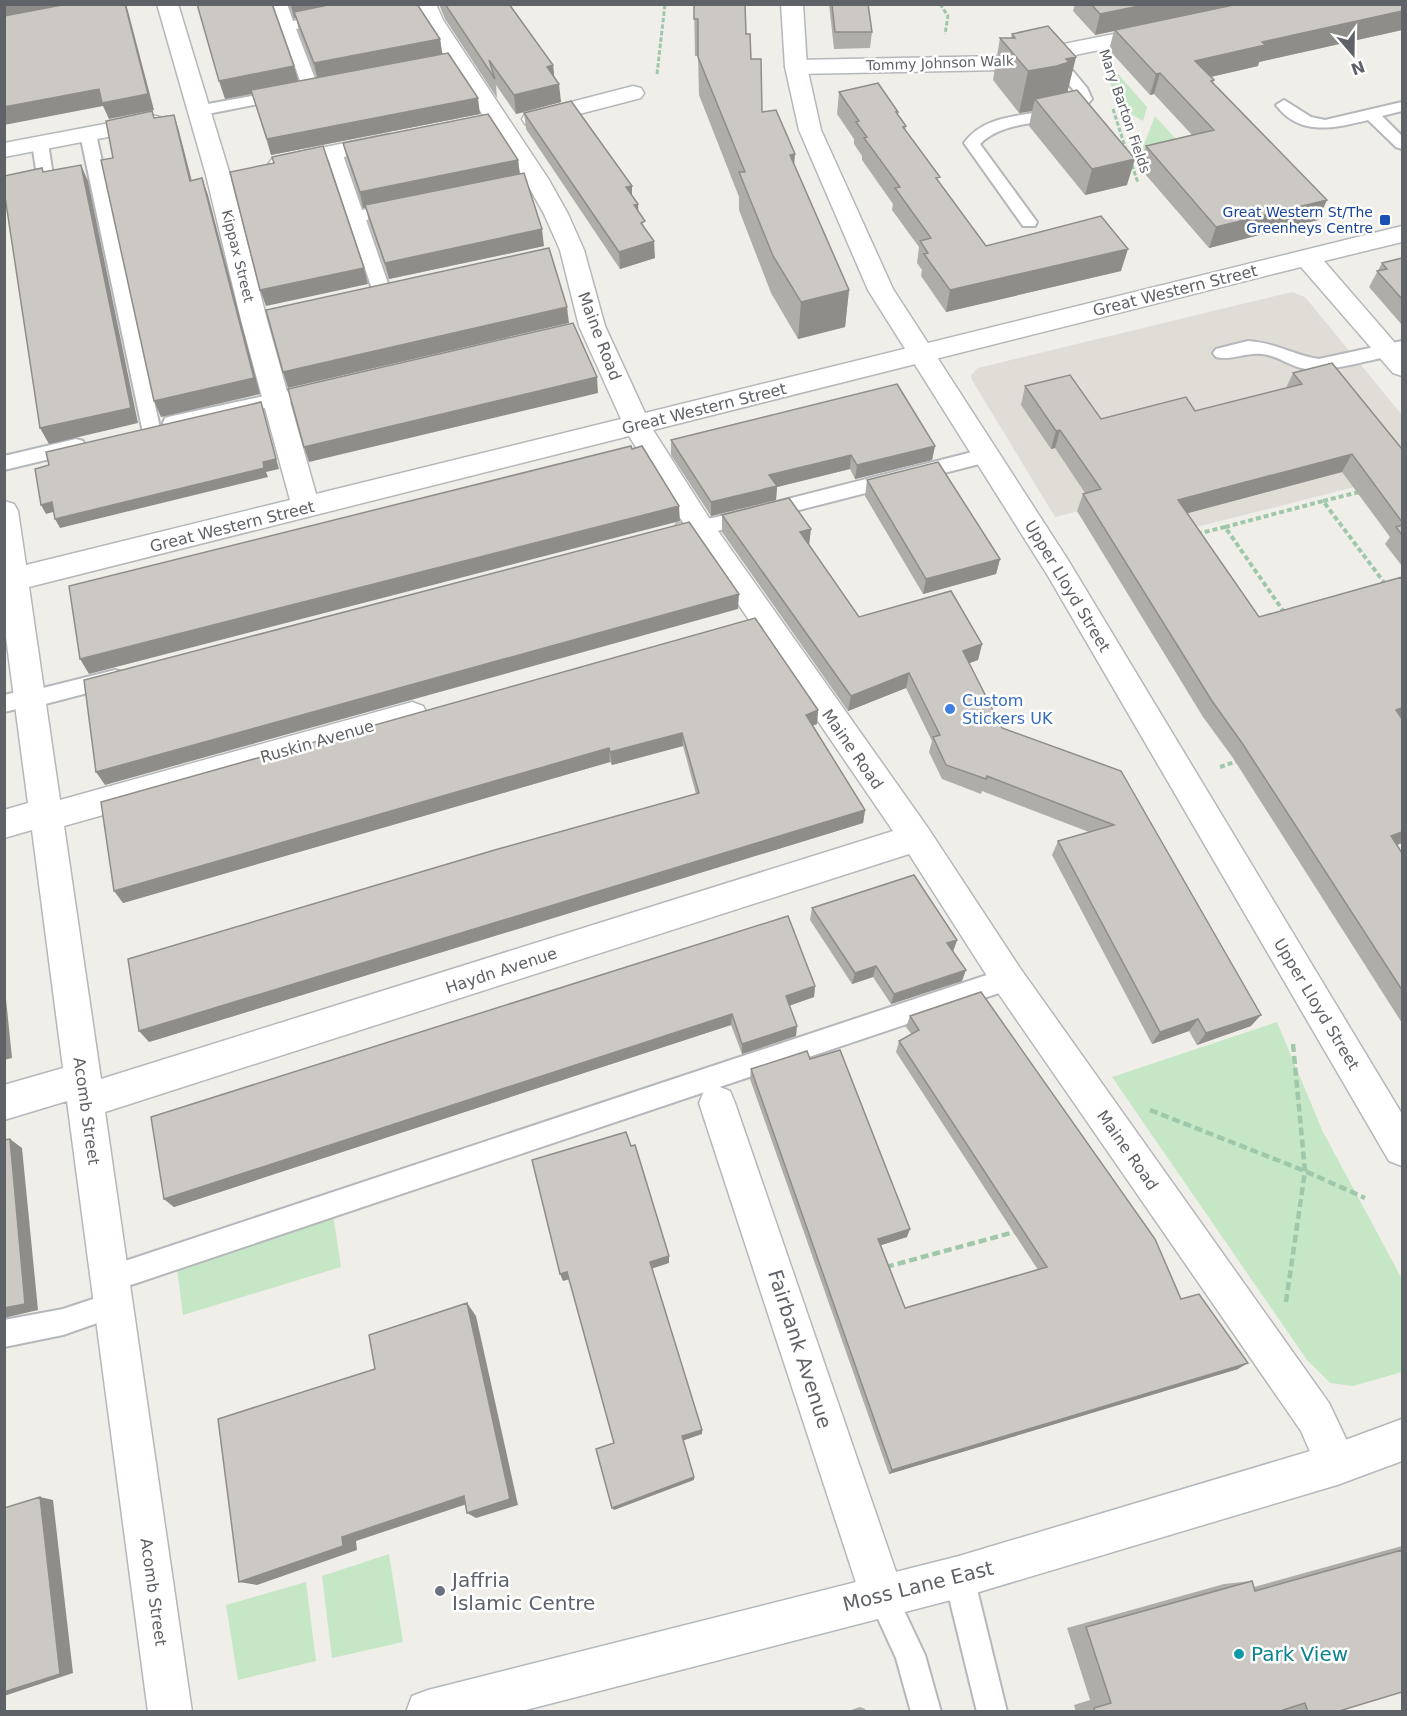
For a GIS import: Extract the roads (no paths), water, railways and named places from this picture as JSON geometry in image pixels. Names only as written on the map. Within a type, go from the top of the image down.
[{"type":"street","name":"Kippax Street","points":[[167,4],[183,115],[230,173],[265,318],[276,400],[306,508]]},
{"type":"street","name":"Maine Road","points":[[425,4],[451,63],[530,182],[556,214],[562,252],[584,328],[637,424],[701,528],[748,621],[916,838],[1008,979],[1316,1417],[1336,1464]]},
{"type":"street","name":"Upper Lloyd Street","points":[[792,4],[796,67],[810,130],[820,158],[881,290],[920,354],[988,455],[1100,638],[1402,1148]]},
{"type":"street","name":"Tommy Johnson Walk","points":[[796,67],[1003,63],[1178,27]]},
{"type":"street","points":[[492,123],[633,93]]},
{"type":"street","points":[[4,150],[183,115]]},
{"type":"street","points":[[264,166],[410,137]]},
{"type":"street","name":"Great Western Street","points":[[9,581],[1402,234]]},
{"type":"street","points":[[1306,257],[1398,355]]},
{"type":"street","name":"Acomb Street","points":[[4,510],[22,700],[46,814],[170,1712]]},
{"type":"street","name":"Ruskin Avenue","points":[[4,824],[441,707]]},
{"type":"street","name":"Haydn Avenue","points":[[4,1103],[84,1090],[916,838]]},
{"type":"street","name":"Fairbank Avenue","points":[[717,1103],[882,1595]]},
{"type":"street","name":"Moss Lane East","points":[[428,1712],[959,1577],[1336,1464],[1402,1440]]},
{"type":"lane","points":[[183,115],[317,88],[280,4]]},
{"type":"lane","points":[[288,26],[344,15]]},
{"type":"lane","points":[[1029,222],[972,143],[979,133],[996,125],[1060,111],[1078,105],[1084,99],[1082,91],[1051,54]]},
{"type":"lane","points":[[1284,105],[1298,119],[1311,124],[1327,124],[1402,106]]},
{"type":"lane","points":[[1371,114],[1402,144]]},
{"type":"lane","points":[[88,134],[151,428]]},
{"type":"lane","points":[[40,143],[45,176]]},
{"type":"lane","points":[[333,152],[383,292]]},
{"type":"lane","points":[[356,216],[412,205]]},
{"type":"lane","points":[[1222,353],[1248,347],[1267,348],[1304,363],[1320,365],[1359,354],[1398,355]]},
{"type":"lane","points":[[129,433],[306,393]]},
{"type":"lane","points":[[4,462],[95,441]]},
{"type":"lane","points":[[666,534],[689,528],[701,528],[988,455]]},
{"type":"lane","points":[[22,700],[128,674]]},
{"type":"lane","points":[[4,1334],[63,1322],[112,1292],[1008,979]]},
{"type":"lane","points":[[959,1577],[992,1712]]},
{"type":"lane","points":[[882,1595],[910,1655],[926,1712]]},
{"type":"place","name":"Great Western St/The Greenheys Centre","points":[[1385,220]]},
{"type":"place","name":"Custom Stickers UK","points":[[950,709]]},
{"type":"place","name":"Jaffria Islamic Centre","points":[[440,1591]]},
{"type":"place","name":"Park View","points":[[1239,1654]]}]
